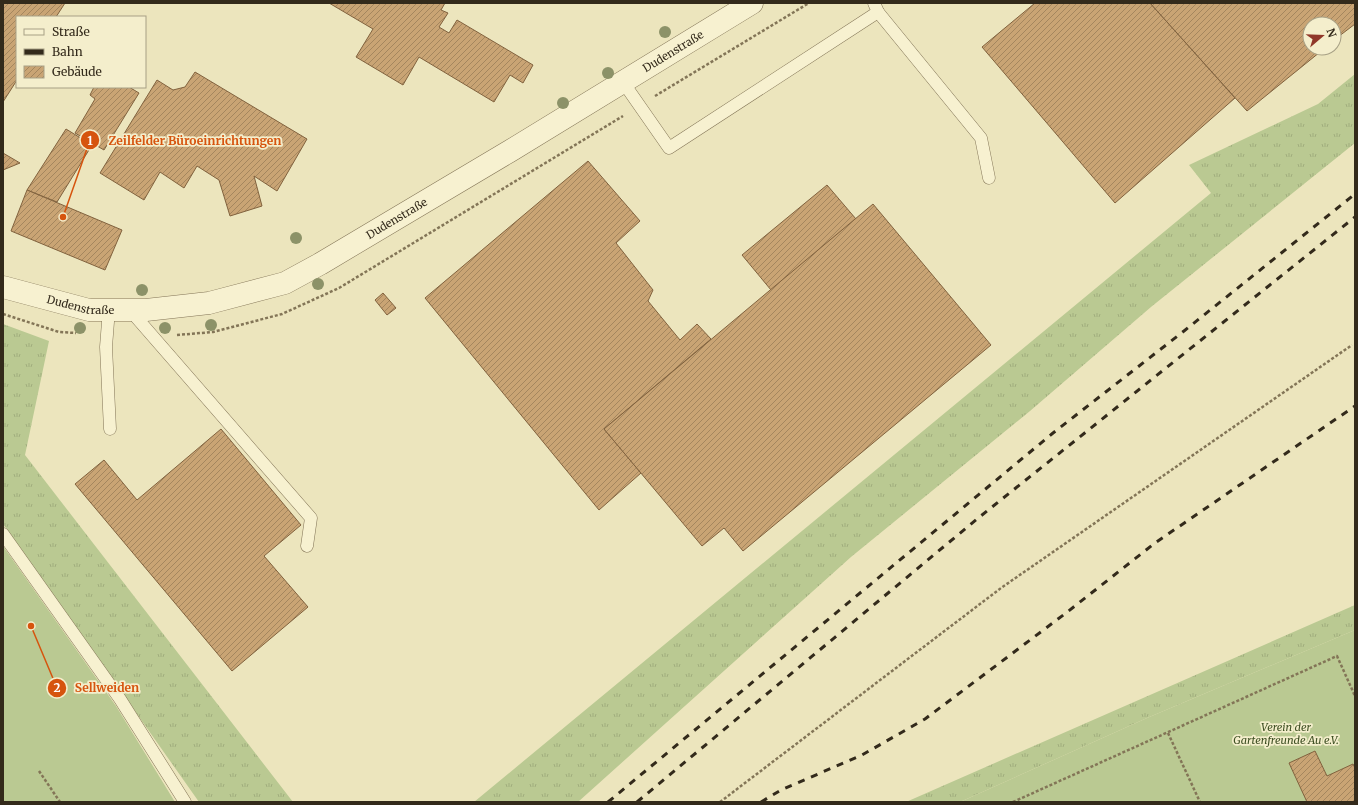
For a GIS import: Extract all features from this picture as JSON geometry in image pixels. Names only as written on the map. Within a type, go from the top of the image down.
[{"type":"street","name":"Dudenstraße","points":[[3,288],[89,310],[146,310],[210,303],[285,283],[320,264],[516,147],[752,3]]},
{"type":"lane","points":[[623,82],[669,148],[876,8],[981,138],[989,178]]},
{"type":"lane","points":[[110,429],[106,347],[119,309],[311,518],[307,546]]},
{"type":"lane","points":[[3,534],[120,699],[185,802]]},
{"type":"path","points":[[720,802],[1001,588],[1352,345]]},
{"type":"path","points":[[1013,802],[1337,656],[1355,696]]},
{"type":"path","points":[[1168,733],[1200,802]]},
{"type":"path","points":[[39,771],[60,802]]},
{"type":"green space","points":[[1355,74],[1355,143],[1151,307],[1030,411],[851,557],[578,802],[474,802],[1211,193],[1189,165],[1318,104]]},
{"type":"green space","points":[[3,324],[49,341],[25,455],[293,802],[199,802],[3,524]]},
{"type":"green space","points":[[3,546],[116,706],[175,802],[3,802]]},
{"type":"green space","points":[[1355,605],[1355,630],[1147,718],[960,802],[906,802]]},
{"type":"green space","name":"Verein der Gartenfreunde Au e.V.","points":[[1355,630],[1355,802],[960,802],[1147,718]]},
{"type":"building","points":[[3,3],[65,3],[57,16],[16,16],[16,82],[3,102]]},
{"type":"building","points":[[329,3],[445,3],[441,10],[448,13],[439,27],[449,33],[457,20],[533,65],[523,83],[510,75],[494,102],[419,57],[403,85],[356,57],[373,29]]},
{"type":"building","points":[[1035,3],[1150,3],[1235,98],[1115,203],[982,47]]},
{"type":"building","points":[[1150,3],[1355,3],[1355,24],[1342,34],[1342,16],[1302,16],[1302,56],[1315,56],[1247,111]]},
{"type":"building","points":[[195,72],[307,139],[277,191],[254,176],[262,206],[230,216],[219,180],[197,166],[184,188],[160,172],[144,200],[100,173],[157,80],[173,90],[185,87]]},
{"type":"building","points":[[94,88],[131,88],[139,93],[104,150],[75,133],[95,99],[90,95]]},
{"type":"building","points":[[66,129],[92,145],[57,202],[27,190]]},
{"type":"building","points":[[3,153],[20,163],[3,170]]},
{"type":"building","points":[[588,161],[640,221],[616,243],[653,290],[648,301],[680,340],[697,324],[711,339],[604,429],[641,473],[599,510],[425,298]]},
{"type":"building","points":[[827,185],[856,219],[771,290],[742,255]]},
{"type":"building","points":[[27,190],[122,230],[105,270],[11,231]]},
{"type":"building","points":[[873,204],[991,345],[743,551],[724,528],[702,546],[604,429]]},
{"type":"building","points":[[383,293],[396,308],[387,315],[375,300]]},
{"type":"building","points":[[221,429],[301,525],[264,556],[308,607],[232,671],[75,484],[104,460],[137,500]]},
{"type":"building","points":[[1315,751],[1327,776],[1353,764],[1355,768],[1355,802],[1307,802],[1289,763]]},
{"type":"railway","points":[[608,802],[1053,433],[1184,331],[1355,194]]},
{"type":"railway","points":[[637,802],[977,519],[1355,217]]},
{"type":"railway","points":[[761,802],[781,790],[862,755],[925,719],[1066,613],[1155,543],[1355,406]]},
{"type":"place","name":"Zeilfelder Büroeinrichtungen","points":[[63,217]]},
{"type":"place","name":"Sellweiden","points":[[31,626]]}]
